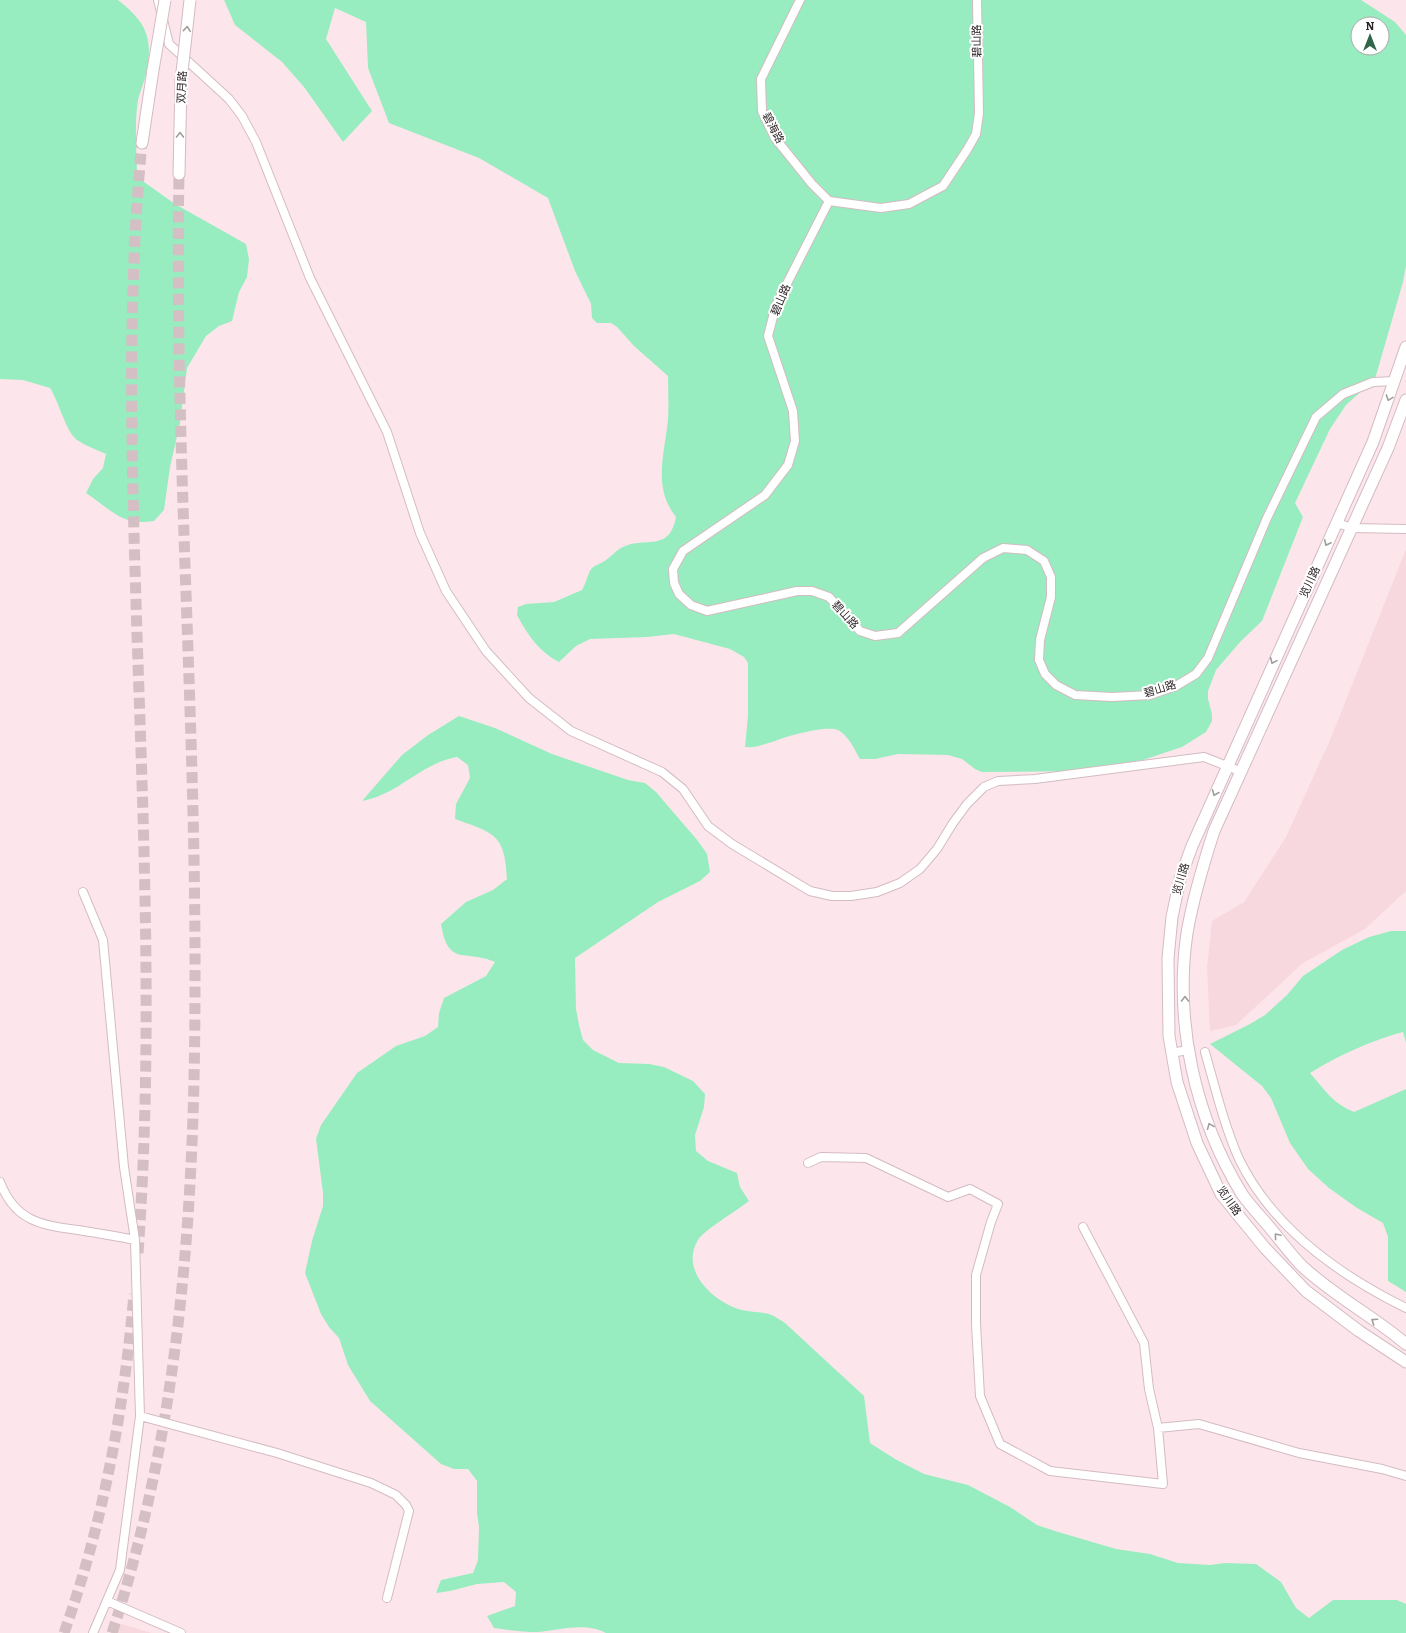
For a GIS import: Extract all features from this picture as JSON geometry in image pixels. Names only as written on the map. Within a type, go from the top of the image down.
[{"type":"street","points":[[158,0],[169,44],[230,99],[242,116],[256,142],[310,278],[387,432],[420,533],[446,591],[491,657],[529,698],[571,731],[662,772],[683,789],[708,826],[732,844],[810,891],[832,896],[851,896],[877,892],[900,883],[920,869],[937,849],[953,822],[967,804],[984,787],[998,781],[1035,779],[1204,757],[1242,772]]},
{"type":"street","points":[[142,143],[165,0]]},
{"type":"street","name":"双月路","points":[[179,174],[181,81],[190,0]]},
{"type":"street","name":"碧海路","points":[[800,0],[761,79],[762,111],[775,138],[812,184],[829,201]]},
{"type":"street","name":"碧山路","points":[[977,0],[979,113],[976,134],[943,186],[909,204],[881,208],[829,201],[776,305],[768,336],[793,411],[795,441],[788,465],[765,495],[683,551],[673,569],[674,583],[679,594],[691,604],[707,611],[797,591],[812,591],[829,597],[860,631],[875,636],[898,633],[983,558],[1003,548],[1027,550],[1044,561],[1051,577],[1051,597],[1040,640],[1039,660],[1046,674],[1056,684],[1075,695],[1112,698],[1150,695],[1176,686],[1196,674],[1208,658],[1267,518],[1316,417],[1343,394],[1374,382],[1395,381]]},
{"type":"street","name":"览川路","points":[[1406,347],[1373,442],[1226,766],[1180,879],[1172,917],[1168,958],[1169,1036],[1177,1082],[1197,1143],[1221,1194],[1264,1248],[1306,1291],[1359,1331],[1406,1362]]},
{"type":"street","name":"览川路","points":[[1406,400],[1388,448],[1214,831],[1200,872],[1193,901],[1187,934],[1184,966],[1184,1013],[1188,1050],[1194,1082],[1208,1123],[1225,1161],[1243,1195],[1302,1265],[1343,1300],[1406,1344]]},
{"type":"street","points":[[1337,523],[1352,528],[1406,529]]},
{"type":"street","points":[[83,892],[103,940],[124,1167],[135,1240],[140,1416],[120,1570],[93,1633]]},
{"type":"street","points":[[1171,1052],[1188,1050]]},
{"type":"street","points":[[1205,1052],[1236,1151],[1248,1174],[1273,1210],[1292,1231],[1328,1261],[1372,1290],[1406,1308]]},
{"type":"street","points":[[808,1163],[821,1157],[866,1158],[948,1196],[970,1189],[998,1204],[991,1222],[976,1275],[976,1324],[980,1396],[1000,1444],[1050,1471],[1163,1484],[1158,1428],[1149,1389],[1144,1343],[1083,1228]]},
{"type":"street","points":[[0,1182],[4,1192],[13,1206],[27,1217],[42,1225],[135,1240]]},
{"type":"street","points":[[140,1416],[276,1453],[372,1483],[396,1495],[406,1504],[410,1511],[387,1598]]},
{"type":"street","points":[[1158,1428],[1199,1424],[1299,1453],[1382,1469],[1406,1476]]},
{"type":"street","points":[[107,1601],[181,1633]]},
{"type":"shaded area","points":[[1406,549],[1406,891],[1365,929],[1303,963],[1236,1025],[1210,1031],[1207,968],[1212,921],[1244,902],[1286,837],[1330,740]]},
{"type":"shaded area","points":[[121,1624],[152,1633],[117,1633]]},
{"type":"green space","points":[[0,0],[118,0],[128,8],[146,32],[149,50],[146,74],[138,100],[137,109],[137,177],[175,204],[246,244],[249,259],[247,277],[239,292],[232,321],[219,326],[206,336],[187,368],[180,423],[170,467],[164,510],[154,521],[143,522],[125,519],[110,511],[86,493],[93,479],[103,468],[106,454],[84,444],[73,436],[50,388],[23,380],[0,379]]},
{"type":"green space","points":[[224,0],[1361,0],[1386,16],[1350,16],[1350,56],[1390,56],[1390,19],[1395,22],[1406,35],[1406,266],[1403,282],[1375,379],[1346,405],[1330,429],[1295,503],[1303,517],[1262,621],[1241,641],[1216,670],[1208,691],[1212,721],[1206,732],[1182,747],[1143,760],[1086,771],[982,772],[975,769],[962,759],[948,755],[898,754],[875,759],[860,759],[851,743],[845,736],[838,730],[833,729],[816,730],[788,736],[760,746],[745,747],[748,716],[748,663],[744,657],[730,649],[674,634],[647,637],[590,639],[576,646],[559,662],[545,653],[534,642],[517,615],[518,607],[526,604],[554,602],[582,590],[592,568],[602,563],[623,547],[662,539],[668,535],[673,528],[676,517],[664,494],[662,482],[663,457],[668,419],[668,376],[634,346],[617,327],[611,323],[597,323],[592,318],[591,304],[575,271],[548,198],[479,158],[389,123],[368,68],[366,22],[335,8],[326,39],[372,111],[343,142],[304,87],[282,62],[235,25]]},
{"type":"green space","points":[[459,716],[495,728],[552,754],[628,780],[645,783],[656,792],[698,841],[707,854],[710,872],[700,881],[658,902],[575,958],[576,1009],[583,1040],[593,1050],[619,1063],[649,1064],[664,1067],[693,1081],[705,1094],[704,1107],[695,1135],[696,1151],[708,1161],[737,1173],[740,1187],[749,1201],[701,1236],[693,1251],[693,1263],[696,1273],[702,1284],[711,1293],[731,1306],[742,1310],[769,1314],[785,1323],[864,1396],[870,1443],[895,1459],[924,1474],[968,1485],[1010,1507],[1037,1525],[1116,1549],[1150,1554],[1178,1563],[1210,1565],[1225,1563],[1256,1564],[1281,1582],[1296,1608],[1309,1618],[1333,1600],[1397,1600],[1406,1604],[1406,1633],[606,1633],[581,1627],[532,1632],[494,1628],[487,1616],[515,1606],[516,1592],[504,1582],[477,1584],[436,1593],[441,1580],[473,1573],[478,1560],[479,1527],[477,1513],[477,1481],[468,1469],[454,1469],[441,1464],[370,1401],[348,1365],[339,1338],[329,1327],[321,1314],[305,1273],[312,1241],[323,1206],[323,1193],[316,1139],[321,1125],[357,1073],[396,1046],[425,1036],[438,1027],[439,1013],[444,998],[486,976],[495,962],[485,958],[460,955],[454,952],[448,947],[444,938],[441,924],[466,902],[493,890],[507,879],[504,853],[495,837],[488,832],[455,819],[456,804],[470,778],[468,765],[457,757],[444,760],[375,798],[362,801],[402,755],[428,735]]},
{"type":"green space","points":[[1391,931],[1406,931],[1406,1043],[1403,1032],[1355,1049],[1310,1073],[1334,1100],[1354,1112],[1406,1089],[1406,1292],[1388,1281],[1388,1237],[1383,1223],[1357,1208],[1329,1188],[1308,1169],[1290,1143],[1271,1098],[1262,1086],[1210,1044],[1265,1015],[1287,995],[1303,976],[1342,950],[1369,937]]},
{"type":"tunnel","points":[[138,1253],[143,1176],[146,944],[133,511],[132,327],[137,204],[142,143]]},
{"type":"tunnel","points":[[112,1633],[135,1554],[154,1474],[169,1394],[187,1231],[192,1149],[195,985],[194,883],[182,478],[178,275],[179,174]]},
{"type":"tunnel","points":[[64,1633],[90,1550],[110,1466],[118,1423],[130,1337],[134,1294]]}]
